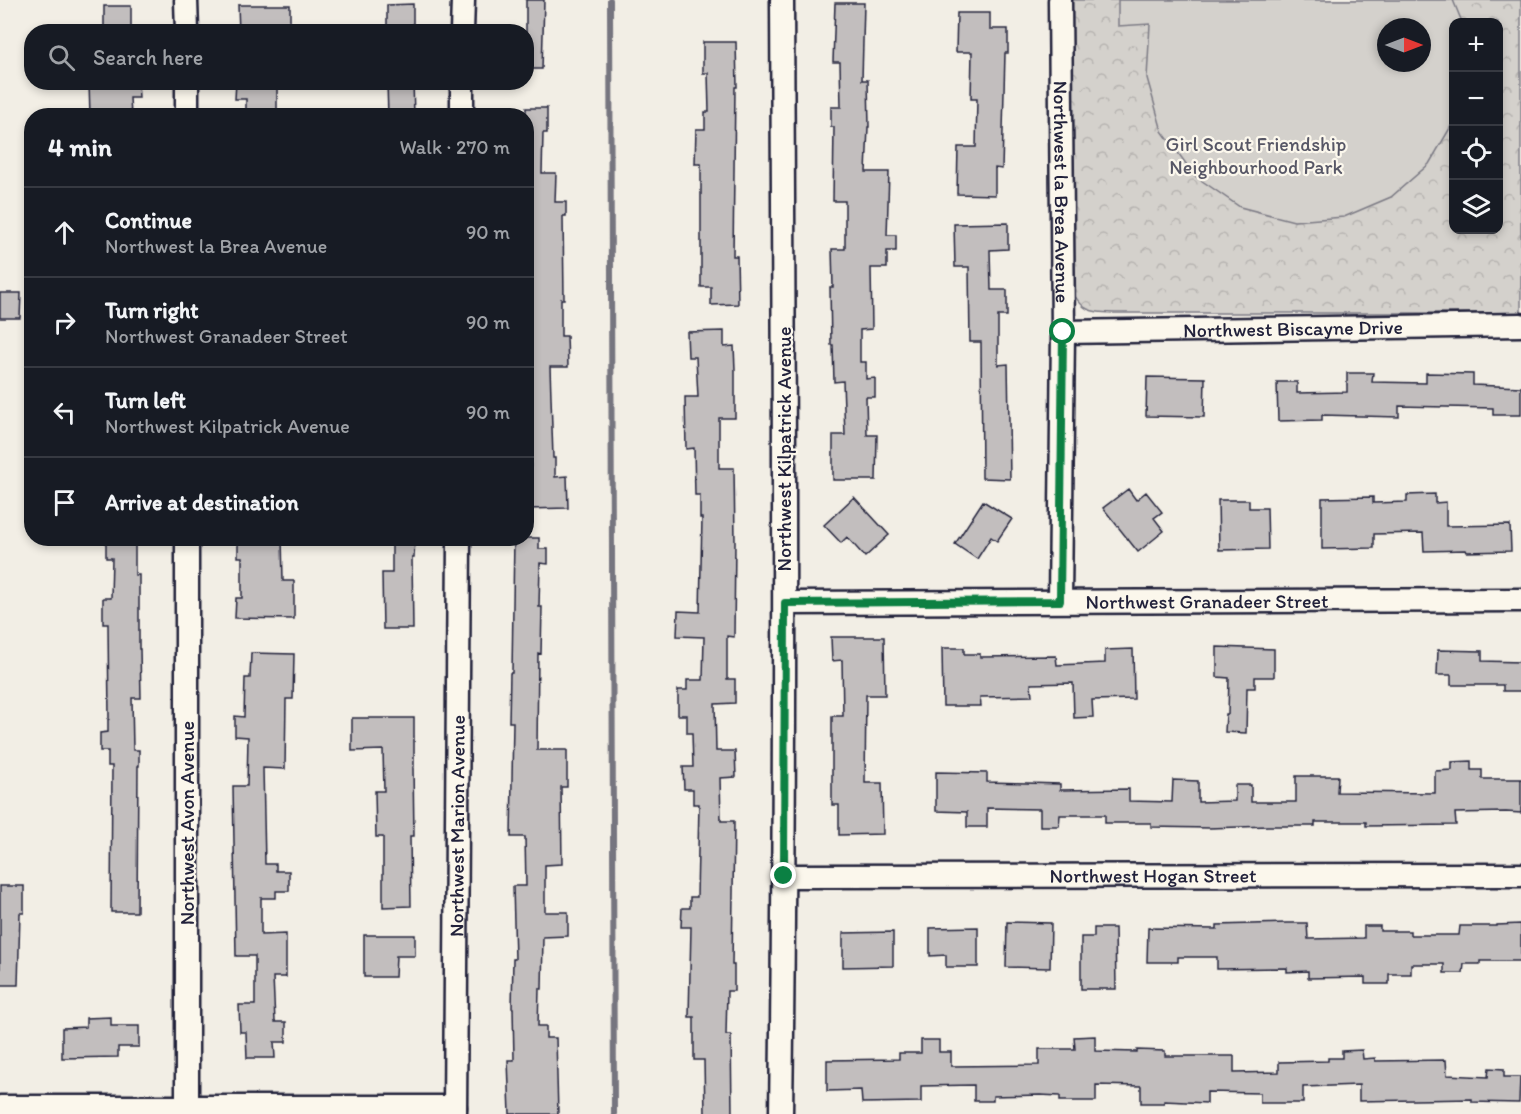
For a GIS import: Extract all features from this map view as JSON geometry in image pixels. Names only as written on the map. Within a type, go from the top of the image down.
[{"type":"street","points":[[186,0],[186,24]]},
{"type":"street","points":[[462,0],[462,24]]},
{"type":"street","name":"Northwest Kilpatrick Avenue","points":[[781,1114],[785,603],[782,0]]},
{"type":"street","name":"Northwest la Brea Avenue","points":[[1060,0],[1063,332],[1060,601]]},
{"type":"street","points":[[187,90],[187,108]]},
{"type":"street","points":[[462,90],[462,108]]},
{"type":"street","name":"Northwest Biscayne Drive","points":[[1063,332],[1521,325]]},
{"type":"street","name":"Northwest Avon Avenue","points":[[187,546],[187,1107]]},
{"type":"street","name":"Northwest Marion Avenue","points":[[454,1111],[459,546]]},
{"type":"street","name":"Northwest Granadeer Street","points":[[785,603],[1521,600]]},
{"type":"street","name":"Northwest Hogan Street","points":[[784,876],[1521,875]]},
{"type":"street","points":[[0,1107],[454,1111]]},
{"type":"green space","name":"Girl Scout Friendship Neighbourhood Park","points":[[1068,0],[1521,0],[1521,313],[1105,313],[1087,309],[1079,302],[1070,288]]},
{"type":"green space","points":[[1118,0],[1453,0],[1460,18],[1449,18],[1449,130],[1429,164],[1391,197],[1344,217],[1294,221],[1240,207],[1195,176],[1162,131],[1147,78],[1150,24],[1118,26]]},
{"type":"building","points":[[526,0],[544,0],[542,69],[534,69],[534,24],[526,24]]},
{"type":"building","points":[[835,3],[864,3],[862,80],[868,80],[869,127],[866,172],[889,172],[887,235],[896,235],[896,251],[887,251],[887,268],[871,268],[872,329],[860,330],[860,362],[866,362],[866,379],[875,378],[875,397],[866,397],[867,435],[877,435],[876,480],[833,480],[833,435],[845,435],[843,381],[834,382],[833,345],[831,345],[832,249],[845,249],[845,201],[833,201],[834,127],[831,127],[831,107],[841,107],[840,62],[833,62]]},
{"type":"building","points":[[413,4],[413,24],[387,24],[387,5]]},
{"type":"building","points":[[238,5],[290,5],[290,24],[239,24]]},
{"type":"building","points":[[104,6],[131,6],[131,24],[104,24]]},
{"type":"building","points":[[957,13],[990,13],[990,29],[1008,29],[1008,53],[1005,53],[1002,169],[995,168],[995,195],[957,194],[958,147],[976,147],[977,99],[971,99],[972,52],[956,52]]},
{"type":"building","points":[[703,42],[736,42],[733,256],[737,256],[738,304],[711,305],[711,287],[701,287],[701,164],[695,164],[696,129],[705,129],[705,112],[709,112],[708,73],[703,73]]},
{"type":"building","points":[[89,90],[138,90],[139,98],[130,98],[131,108],[90,108]]},
{"type":"building","points":[[236,90],[277,90],[277,108],[246,108],[246,99],[235,99]]},
{"type":"building","points":[[387,90],[413,90],[414,108],[388,108]]},
{"type":"building","points":[[534,108],[547,108],[547,133],[543,133],[542,173],[556,173],[555,202],[566,202],[566,216],[563,216],[564,299],[561,299],[561,336],[567,336],[568,367],[550,367],[555,477],[567,476],[568,508],[534,509]]},
{"type":"building","points":[[1008,223],[1008,249],[990,250],[991,290],[1007,290],[1007,316],[998,316],[998,365],[1008,364],[1010,479],[982,478],[981,342],[970,342],[969,267],[955,267],[954,224]]},
{"type":"building","points":[[0,293],[21,293],[20,318],[0,318]]},
{"type":"building","points":[[724,331],[724,347],[734,346],[735,370],[735,418],[719,418],[719,468],[734,468],[734,637],[727,636],[727,679],[735,679],[735,703],[715,704],[716,751],[735,751],[736,777],[720,778],[721,821],[734,821],[732,965],[734,965],[734,991],[727,991],[726,1035],[731,1035],[732,1114],[705,1114],[704,1060],[694,1060],[694,1017],[689,1017],[691,927],[681,927],[682,908],[690,908],[690,897],[697,897],[699,804],[693,804],[693,789],[684,789],[683,767],[693,767],[692,733],[687,733],[687,715],[678,715],[678,690],[687,690],[687,680],[703,680],[704,637],[677,636],[678,611],[700,612],[702,518],[700,518],[700,495],[695,495],[694,448],[686,449],[685,397],[698,397],[696,357],[688,357],[687,332]]},
{"type":"building","points":[[1347,373],[1373,373],[1372,382],[1426,383],[1426,373],[1473,374],[1473,385],[1521,387],[1521,415],[1493,415],[1493,408],[1399,406],[1399,417],[1322,415],[1322,420],[1278,421],[1277,382],[1297,382],[1297,393],[1347,392]]},
{"type":"building","points":[[1147,377],[1205,378],[1204,417],[1146,416]]},
{"type":"building","points":[[1128,489],[1136,500],[1146,492],[1162,512],[1154,518],[1164,531],[1138,552],[1103,508]]},
{"type":"building","points":[[1435,494],[1435,503],[1446,502],[1446,526],[1510,525],[1511,551],[1424,551],[1423,533],[1374,534],[1374,548],[1322,549],[1322,498],[1373,497],[1373,503],[1407,502],[1407,495]]},
{"type":"building","points":[[854,497],[889,535],[865,557],[847,537],[841,543],[824,525]]},
{"type":"building","points":[[1218,500],[1249,500],[1249,508],[1267,508],[1268,549],[1219,550]]},
{"type":"building","points":[[983,501],[1012,519],[997,541],[991,537],[977,559],[955,544]]},
{"type":"building","points":[[534,538],[539,538],[539,549],[548,549],[548,564],[540,563],[539,607],[542,607],[541,654],[538,653],[537,750],[567,750],[567,787],[561,787],[562,864],[545,865],[545,912],[568,912],[568,936],[543,937],[542,989],[539,989],[538,1026],[546,1026],[546,1038],[556,1038],[558,1114],[510,1114],[508,1060],[514,1060],[513,886],[526,886],[525,837],[511,837],[513,722],[509,722],[510,673],[512,673],[514,546],[534,546]]},
{"type":"building","points":[[106,546],[135,546],[135,575],[139,575],[141,698],[132,698],[133,750],[139,750],[137,912],[111,912],[112,766],[108,766],[108,751],[100,751],[100,733],[108,732],[109,719],[108,624],[103,624],[103,598],[111,598],[112,558],[106,558]]},
{"type":"building","points":[[238,546],[282,546],[283,581],[294,581],[294,619],[235,618],[236,598],[242,598],[242,557],[238,557]]},
{"type":"building","points":[[392,546],[415,546],[414,557],[412,557],[413,629],[383,629],[382,573],[392,573]]},
{"type":"building","points":[[831,637],[884,637],[885,695],[866,695],[865,783],[882,783],[883,834],[839,835],[839,805],[832,805],[832,716],[843,716],[842,660],[832,661]]},
{"type":"building","points":[[1217,647],[1274,649],[1274,677],[1255,677],[1255,688],[1247,688],[1246,733],[1225,732],[1229,678],[1217,677]]},
{"type":"building","points":[[942,648],[964,648],[964,654],[980,654],[980,657],[1056,656],[1057,665],[1105,663],[1105,650],[1133,649],[1134,699],[1092,700],[1093,717],[1074,718],[1073,683],[1031,684],[1032,696],[980,697],[981,706],[943,706]]},
{"type":"building","points":[[1438,650],[1482,651],[1482,661],[1521,662],[1521,691],[1503,691],[1503,685],[1451,685],[1451,675],[1437,675]]},
{"type":"building","points":[[251,653],[294,654],[293,699],[286,699],[285,769],[263,768],[265,864],[276,864],[276,871],[289,871],[289,891],[276,891],[276,898],[261,898],[261,935],[286,934],[286,977],[273,977],[275,1022],[286,1022],[286,1042],[274,1042],[275,1058],[247,1058],[246,1032],[240,1032],[239,1005],[255,1005],[255,956],[236,956],[233,786],[247,786],[248,737],[235,736],[235,716],[244,717],[245,678],[250,678]]},
{"type":"building","points":[[352,718],[414,718],[414,836],[410,836],[411,906],[383,907],[383,837],[376,837],[375,791],[384,791],[383,750],[352,751]]},
{"type":"building","points":[[1471,761],[1471,770],[1482,770],[1482,779],[1521,779],[1521,813],[1455,813],[1456,825],[1366,826],[1366,822],[1315,822],[1315,826],[1210,828],[1151,827],[1151,823],[1105,823],[1105,815],[1060,815],[1059,826],[1040,826],[1040,809],[987,808],[987,827],[967,827],[967,812],[936,811],[936,772],[987,773],[987,782],[1060,784],[1060,790],[1129,789],[1129,801],[1172,802],[1173,780],[1198,781],[1198,802],[1235,801],[1235,785],[1251,785],[1251,802],[1296,802],[1296,776],[1338,776],[1337,792],[1435,793],[1435,771],[1452,770],[1452,762]]},
{"type":"building","points":[[0,886],[24,886],[24,913],[20,913],[18,985],[0,985]]},
{"type":"building","points":[[1007,922],[1051,923],[1050,968],[1006,967]]},
{"type":"building","points":[[1307,923],[1308,939],[1364,938],[1364,926],[1380,926],[1380,931],[1410,931],[1410,935],[1459,935],[1460,926],[1521,924],[1521,961],[1480,961],[1480,964],[1464,964],[1463,973],[1444,973],[1444,964],[1411,964],[1411,974],[1389,974],[1389,984],[1365,984],[1365,977],[1308,978],[1308,971],[1287,972],[1287,968],[1217,969],[1217,957],[1178,957],[1178,962],[1147,962],[1148,928],[1217,929],[1217,925]]},
{"type":"building","points":[[978,927],[978,967],[946,967],[946,955],[930,956],[930,928]]},
{"type":"building","points":[[1094,928],[1115,928],[1116,989],[1081,989],[1081,937],[1094,937]]},
{"type":"building","points":[[893,932],[893,966],[843,967],[843,933]]},
{"type":"building","points":[[364,935],[415,935],[415,956],[396,956],[395,977],[364,977]]},
{"type":"building","points":[[111,1017],[111,1026],[139,1026],[139,1047],[118,1047],[118,1057],[62,1058],[62,1028],[86,1027],[86,1018]]},
{"type":"building","points":[[1095,1036],[1095,1051],[1165,1051],[1165,1056],[1234,1056],[1234,1073],[1279,1072],[1279,1062],[1328,1061],[1328,1058],[1342,1058],[1342,1051],[1362,1050],[1363,1059],[1375,1058],[1375,1061],[1446,1060],[1447,1075],[1488,1077],[1489,1068],[1504,1069],[1504,1077],[1520,1077],[1519,1103],[1472,1102],[1472,1099],[1359,1101],[1359,1085],[1303,1087],[1303,1103],[1260,1103],[1260,1093],[1207,1092],[1207,1103],[1164,1101],[1164,1103],[1141,1103],[1141,1086],[1096,1085],[1096,1101],[1060,1101],[1060,1096],[1040,1095],[993,1096],[993,1101],[974,1101],[974,1085],[921,1086],[921,1102],[862,1103],[861,1090],[827,1091],[827,1060],[899,1059],[899,1053],[921,1053],[921,1040],[939,1040],[939,1052],[951,1052],[951,1066],[1039,1065],[1039,1049],[1075,1049],[1074,1037]]},
{"type":"waterway","points":[[610,0],[614,1114]]},
{"type":"route","points":[[784,876],[785,603],[1060,601],[1063,332]]}]
